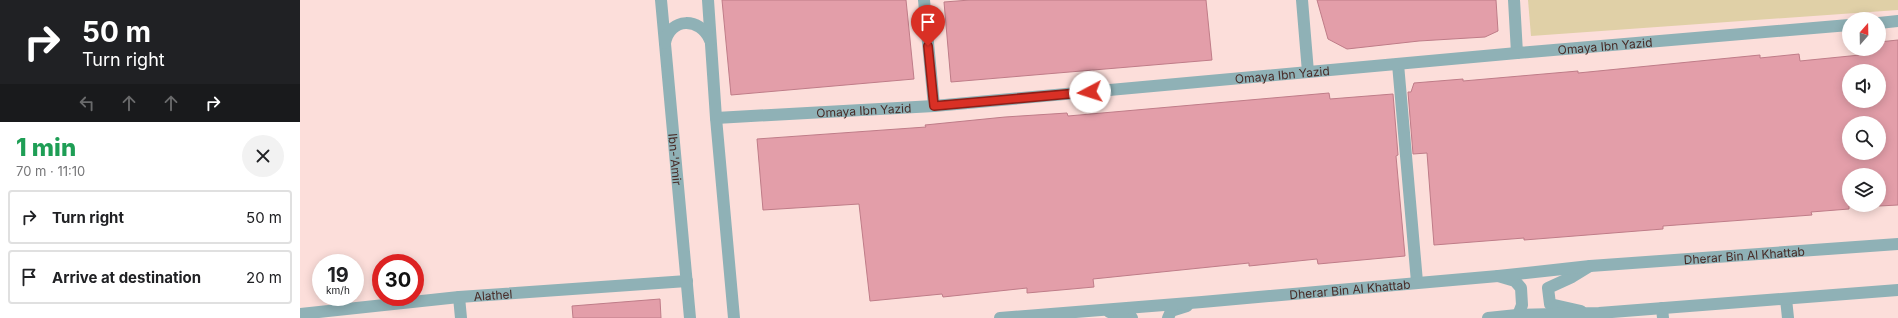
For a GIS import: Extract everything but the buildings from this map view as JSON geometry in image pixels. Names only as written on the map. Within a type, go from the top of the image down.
[{"type":"street","name":"Ibn-'Amir","points":[[661,0],[690,318]]},
{"type":"street","points":[[708,0],[716,118],[734,318]]},
{"type":"street","points":[[924,0],[934,106]]},
{"type":"street","points":[[1302,0],[1308,72]]},
{"type":"street","points":[[1514,0],[1517,53]]},
{"type":"street","points":[[1886,22],[1898,21]]},
{"type":"street","points":[[665,48],[668,35],[672,29],[677,26],[691,23],[703,29],[710,40],[711,47]]},
{"type":"street","name":"Omaya Ibn Yazid","points":[[716,118],[934,106],[1517,53],[1842,26]]},
{"type":"street","points":[[1398,64],[1417,282]]},
{"type":"street","name":"Dherar Bin Al Khattab","points":[[1000,318],[1498,276],[1590,266],[1898,244]]},
{"type":"street","name":"Dherar Bin Al Khattab","points":[[1590,266],[1572,277],[1548,288],[1550,304],[1599,313]]},
{"type":"street","name":"Dherar Bin Al Khattab","points":[[1498,276],[1515,281],[1521,288],[1522,305],[1517,316]]},
{"type":"street","name":"Alathel","points":[[300,314],[460,297],[687,281]]},
{"type":"street","name":"Dherar Bin Al Khattab","points":[[1488,318],[1599,313],[1663,313],[1898,290]]},
{"type":"street","points":[[460,297],[461,318]]},
{"type":"street","points":[[1786,300],[1788,318]]},
{"type":"street","name":"Dherar Bin Al Khattab","points":[[1168,318],[1171,311],[1202,302]]},
{"type":"street","name":"Dherar Bin Al Khattab","points":[[1100,310],[1130,315],[1132,318]]},
{"type":"shaded area","points":[[1528,0],[1898,0],[1898,10],[1842,12],[1842,14],[1531,36]]},
{"type":"route","points":[[928,46],[934,106],[1090,92]]}]
